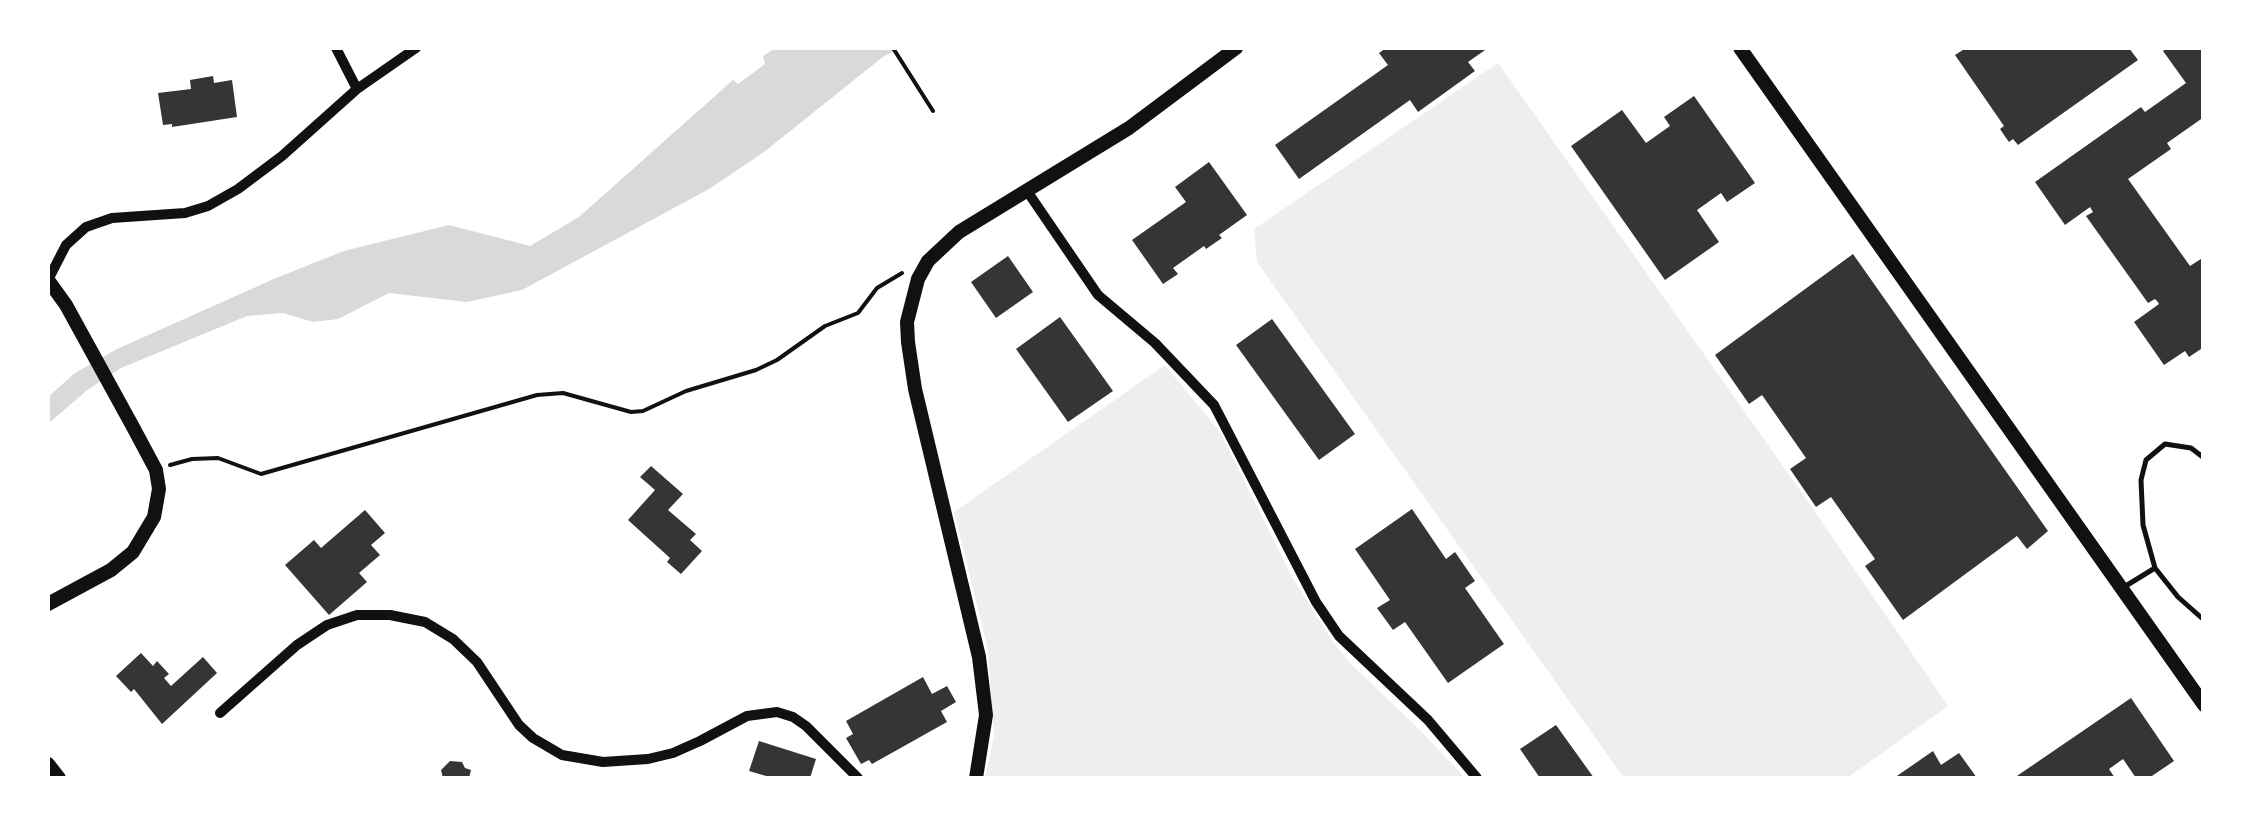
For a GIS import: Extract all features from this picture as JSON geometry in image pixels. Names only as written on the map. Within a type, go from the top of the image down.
[{"type":"street","points":[[336,48],[357,89]]},
{"type":"street","points":[[48,604],[111,570],[133,552],[158,502],[154,466],[76,323],[48,280],[66,245],[86,227],[112,218],[169,216],[208,206],[255,177],[357,89],[416,48]]},
{"type":"street","points":[[976,778],[986,716],[979,657],[915,389],[907,322],[914,289],[928,260],[959,232],[1160,107],[1236,48]]},
{"type":"street","points":[[1740,48],[2204,705]]},
{"type":"street","points":[[1027,190],[1091,286],[1192,379],[1214,406],[1316,602],[1340,636],[1428,720],[1477,778]]},
{"type":"street","points":[[220,713],[297,646],[328,625],[357,615],[390,614],[424,622],[454,639],[477,662],[518,726],[562,755],[603,762],[648,759],[687,747],[746,716],[777,712],[793,716],[806,726],[858,778]]},
{"type":"street","points":[[48,764],[59,778]]},
{"type":"lane","points":[[2204,458],[2192,448],[2165,444],[2146,460],[2141,480],[2141,508],[2156,568],[2178,597],[2204,620]]},
{"type":"lane","points":[[2122,588],[2156,568]]},
{"type":"path","points":[[892,48],[932,111]]},
{"type":"path","points":[[154,466],[218,458],[261,474],[537,395],[563,392],[631,412],[643,411],[686,391],[777,360],[825,326],[858,313],[887,280],[910,270]]},
{"type":"shaded area","points":[[775,48],[901,48],[884,56],[764,152],[709,189],[522,290],[467,302],[389,293],[338,319],[313,322],[283,313],[247,316],[121,368],[86,391],[48,424],[48,397],[75,373],[117,349],[344,251],[449,225],[530,246],[579,217],[733,80],[738,84],[765,64],[763,56]]},
{"type":"shaded area","points":[[1498,63],[1948,706],[1847,778],[1624,778],[1257,262],[1254,229]]},
{"type":"shaded area","points":[[1165,365],[1220,432],[1291,575],[1331,639],[1349,662],[1465,778],[985,778],[994,735],[988,649],[954,512]]},
{"type":"building","points":[[1386,48],[1488,48],[1468,62],[1475,71],[1418,112],[1410,100],[1299,179],[1275,145],[1388,65],[1379,53]]},
{"type":"building","points":[[1966,48],[2129,48],[2138,60],[2018,145],[2004,135],[2000,129],[2004,126],[1955,55]]},
{"type":"building","points":[[2204,48],[2204,117],[2167,143],[2171,149],[2128,179],[2190,266],[2204,257],[2204,347],[2189,357],[2185,351],[2164,365],[2134,322],[2159,304],[2157,301],[2148,303],[2086,216],[2093,212],[2090,207],[2065,225],[2035,182],[2141,107],[2145,112],[2186,83],[2163,51]]},
{"type":"building","points":[[213,76],[214,83],[232,80],[237,117],[163,125],[158,93],[191,89],[190,80]]},
{"type":"building","points":[[1694,96],[1755,183],[1727,202],[1721,193],[1697,210],[1719,242],[1665,280],[1571,146],[1622,110],[1646,143],[1670,126],[1664,117]]},
{"type":"building","points":[[1209,162],[1247,215],[1219,235],[1222,238],[1173,268],[1178,274],[1163,284],[1132,240],[1186,202],[1175,187]]},
{"type":"building","points":[[1853,254],[2048,531],[2027,549],[2017,536],[1903,620],[1865,566],[1875,559],[1831,497],[1816,507],[1790,469],[1806,458],[1762,395],[1749,404],[1715,355]]},
{"type":"building","points":[[1008,256],[1033,292],[996,318],[971,282]]},
{"type":"building","points":[[1060,317],[1113,391],[1068,422],[1016,349]]},
{"type":"building","points":[[1272,319],[1355,434],[1319,460],[1236,345]]},
{"type":"building","points":[[651,466],[683,494],[668,510],[696,534],[690,540],[702,551],[681,574],[667,562],[670,558],[628,520],[655,490],[640,477]]},
{"type":"building","points":[[1412,509],[1446,559],[1455,552],[1475,581],[1465,588],[1504,644],[1448,683],[1405,622],[1393,630],[1377,608],[1390,600],[1355,549]]},
{"type":"building","points":[[365,510],[385,533],[371,545],[380,555],[359,573],[367,582],[329,615],[285,565],[314,540],[321,548]]},
{"type":"building","points":[[141,653],[153,666],[157,661],[169,674],[164,678],[171,686],[203,657],[217,673],[162,724],[134,689],[131,692],[116,676]]},
{"type":"building","points":[[923,677],[932,694],[947,686],[956,702],[941,711],[947,722],[872,764],[869,760],[861,764],[846,738],[853,734],[846,721]]},
{"type":"building","points":[[2131,698],[2174,761],[2149,778],[2136,778],[2123,759],[2109,769],[2115,778],[2014,778]]},
{"type":"building","points":[[1556,725],[1594,778],[1540,778],[1520,749]]},
{"type":"building","points":[[759,741],[816,759],[810,778],[773,778],[749,771]]},
{"type":"building","points":[[1933,751],[1941,765],[1959,753],[1977,778],[1894,778]]},
{"type":"building","points":[[450,761],[462,762],[471,770],[469,778],[443,778],[441,770]]}]
